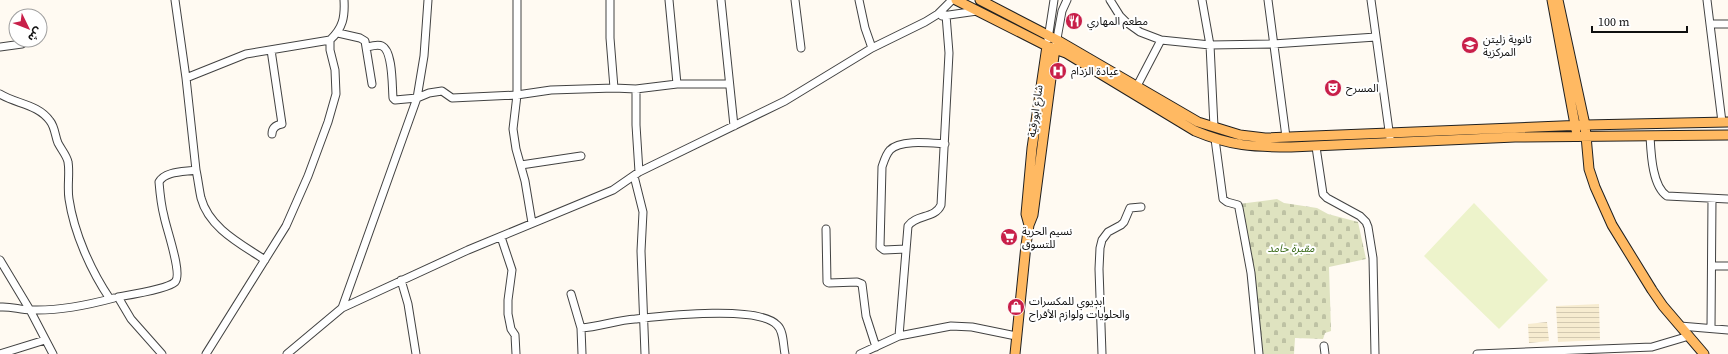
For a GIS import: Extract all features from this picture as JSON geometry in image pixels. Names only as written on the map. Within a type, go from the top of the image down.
[{"type":"main road","points":[[956,0],[1052,43],[1137,86],[1198,122],[1246,136],[1265,138],[1580,125],[1725,122]]},
{"type":"main road","points":[[980,0],[1195,131],[1215,139],[1258,148],[1581,136],[1728,135]]},
{"type":"main road","points":[[1552,0],[1580,125]]},
{"type":"main road","points":[[1558,0],[1581,136],[1595,187],[1612,225],[1652,290],[1704,354]]},
{"type":"main road","name":"شارع ابورقية","points":[[1015,354],[1029,225],[1026,214],[1032,148],[1052,43]]},
{"type":"street","points":[[175,0],[186,78],[196,170],[202,199],[208,213],[217,225],[228,235],[265,260]]},
{"type":"street","points":[[186,78],[246,54],[330,40],[338,33],[345,16],[344,0]]},
{"type":"street","points":[[342,308],[417,98],[424,56],[428,0]]},
{"type":"street","points":[[517,0],[516,95],[513,129],[532,224]]},
{"type":"street","points":[[610,0],[610,38],[614,88]]},
{"type":"street","points":[[669,0],[677,84]]},
{"type":"street","points":[[721,0],[734,126]]},
{"type":"street","points":[[795,0],[801,48]]},
{"type":"street","points":[[859,0],[865,28],[872,48]]},
{"type":"street","points":[[932,19],[952,0]]},
{"type":"street","name":"شارع ابورقية","points":[[1052,43],[1054,0]]},
{"type":"street","name":"شارع ابورقية","points":[[1052,43],[1067,0]]},
{"type":"street","points":[[1110,0],[1120,16],[1126,22],[1140,32],[1161,40],[1210,45],[1273,44],[1376,37]]},
{"type":"street","points":[[1202,0],[1210,45],[1214,127]]},
{"type":"street","points":[[1268,0],[1286,137]]},
{"type":"street","points":[[1371,0],[1391,142]]},
{"type":"street","points":[[1707,0],[1725,122]]},
{"type":"street","points":[[287,354],[342,308],[401,280],[613,190],[636,174],[785,101],[872,48],[932,19],[946,14],[978,11]]},
{"type":"street","points":[[899,336],[906,249],[910,223],[936,212],[940,205],[945,144],[949,53],[946,14]]},
{"type":"street","points":[[1711,24],[1728,24]]},
{"type":"street","points":[[338,33],[360,38],[365,41],[372,84]]},
{"type":"street","points":[[206,354],[286,226],[308,176],[328,122],[336,94],[336,83],[330,40]]},
{"type":"street","points":[[1137,86],[1161,40]]},
{"type":"street","points":[[366,47],[380,45],[384,46],[389,53],[394,100],[417,98],[430,93],[442,91],[452,98],[516,95],[550,90],[614,88],[636,89],[677,84],[729,84]]},
{"type":"street","points":[[271,50],[282,124],[277,125],[272,134]]},
{"type":"street","points":[[636,89],[636,174],[643,212],[641,251],[645,354]]},
{"type":"street","points":[[0,94],[27,104],[41,112],[51,122],[58,143],[68,162],[69,198],[75,224],[88,259],[102,287],[110,299]]},
{"type":"street","points":[[1650,136],[1654,170],[1657,181],[1663,193],[1667,196],[1728,199]]},
{"type":"street","points":[[1215,139],[1223,199],[1227,202],[1238,205],[1240,208],[1251,274],[1259,354]]},
{"type":"street","points":[[906,249],[884,250],[881,248],[880,229],[882,167],[890,150],[900,144],[945,144]]},
{"type":"street","points":[[1316,147],[1323,194],[1327,198],[1360,216],[1366,222],[1368,227],[1373,258],[1375,354]]},
{"type":"street","points":[[521,165],[581,156]]},
{"type":"street","points":[[0,307],[9,306],[30,310],[59,308],[110,299],[164,287],[174,283],[177,279],[177,268],[163,216],[159,182],[164,176],[169,174],[196,170]]},
{"type":"street","points":[[1711,328],[1712,199]]},
{"type":"street","points":[[1102,354],[1099,269],[1102,240],[1108,232],[1122,225],[1130,208],[1141,207]]},
{"type":"street","points":[[826,230],[827,282],[829,284],[857,282],[862,284],[866,316],[876,347]]},
{"type":"street","points":[[501,237],[512,270],[508,300],[508,314],[511,328],[515,335],[516,354]]},
{"type":"street","points":[[0,260],[30,310],[53,354]]},
{"type":"street","points":[[1712,266],[1728,266]]},
{"type":"street","points":[[401,280],[408,304],[416,354]]},
{"type":"street","points":[[571,294],[581,328],[582,354]]},
{"type":"street","points":[[118,297],[131,318],[162,354]]},
{"type":"street","points":[[581,328],[643,319],[697,314],[734,314],[762,318],[779,326],[782,333],[785,354]]},
{"type":"street","points":[[860,354],[899,336],[936,328],[962,326],[972,327],[1016,336]]},
{"type":"street","points":[[1680,326],[1728,330]]},
{"type":"street","points":[[1477,354],[1590,352],[1652,347],[1689,336]]},
{"type":"street","points":[[0,354],[45,340]]},
{"type":"street","points":[[1324,346],[1325,354]]},
{"type":"shaded area","points":[[1599,304],[1600,340],[1558,342],[1556,306]]},
{"type":"shaded area","points":[[1547,322],[1549,341],[1529,343],[1528,324]]},
{"type":"green space","name":"مقبرة حامد","points":[[1277,199],[1284,203],[1317,208],[1328,214],[1358,222],[1366,259],[1329,267],[1331,331],[1325,333],[1323,339],[1295,338],[1294,354],[1258,354],[1239,204]]},
{"type":"green space","points":[[1474,203],[1548,280],[1499,329],[1424,256]]},
{"type":"place","name":"مطعم المهاري","points":[[1074,21]]},
{"type":"place","name":"ثانوية زليتن المركزية","points":[[1470,45]]},
{"type":"place","name":"عيادة الزدام","points":[[1058,71]]},
{"type":"place","name":"المسرح","points":[[1333,88]]},
{"type":"place","name":"نسيم الحرية للتسوق","points":[[1009,237]]},
{"type":"place","name":"ابديوي للمكسرات والحلويات ولوازم الأفراح","points":[[1016,307]]}]
